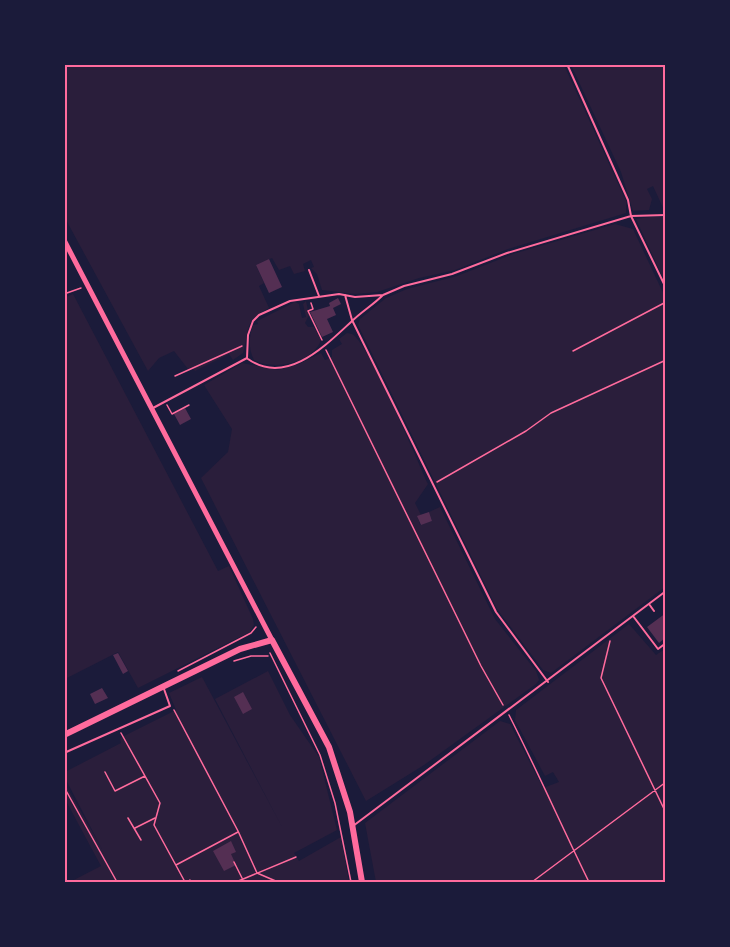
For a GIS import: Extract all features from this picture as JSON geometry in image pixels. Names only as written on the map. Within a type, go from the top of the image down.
[{"type":"street","points":[[64,240],[329,747],[353,826],[363,882]]},
{"type":"street","points":[[64,735],[240,650],[272,640]]},
{"type":"lane","points":[[567,64],[628,200],[631,216],[665,288]]},
{"type":"lane","points":[[247,358],[259,365],[279,368],[301,362],[325,347],[352,320],[383,295],[404,286],[452,274],[507,252],[631,216],[666,215]]},
{"type":"lane","points":[[309,270],[319,296]]},
{"type":"lane","points":[[345,295],[352,320],[496,612],[548,682]]},
{"type":"lane","points":[[247,358],[250,327],[259,315],[290,301],[309,297],[383,295]]},
{"type":"lane","points":[[153,408],[247,358]]},
{"type":"lane","points":[[353,826],[548,682],[666,591]]},
{"type":"lane","points":[[650,604],[654,611]]},
{"type":"lane","points":[[633,616],[658,649],[666,643]]},
{"type":"lane","points":[[64,753],[170,705],[163,686]]},
{"type":"path","points":[[64,294],[88,285]]},
{"type":"path","points":[[309,297],[313,309],[308,311],[325,347],[481,666],[545,784],[550,804],[589,882]]},
{"type":"path","points":[[573,351],[666,302]]},
{"type":"path","points":[[175,376],[248,343]]},
{"type":"path","points":[[433,484],[526,431],[551,413],[666,360]]},
{"type":"path","points":[[167,403],[172,414],[189,405]]},
{"type":"path","points":[[171,674],[251,633],[256,626],[254,616],[258,614]]},
{"type":"path","points":[[612,633],[601,678],[653,791],[666,813]]},
{"type":"path","points":[[272,640],[269,656],[320,755],[335,803],[351,882]]},
{"type":"path","points":[[229,662],[251,656],[269,656]]},
{"type":"path","points":[[170,705],[238,831],[257,873],[278,882]]},
{"type":"path","points":[[119,730],[160,804],[154,825],[185,882]]},
{"type":"path","points":[[105,772],[115,791],[146,776]]},
{"type":"path","points":[[532,882],[666,782]]},
{"type":"path","points":[[64,787],[117,882]]},
{"type":"path","points":[[128,818],[141,840]]},
{"type":"path","points":[[134,828],[156,818]]},
{"type":"path","points":[[175,866],[238,831]]},
{"type":"path","points":[[236,882],[296,857]]},
{"type":"path","points":[[234,862],[242,879]]},
{"type":"shaded area","points":[[64,65],[564,65],[626,201],[626,213],[508,249],[455,270],[419,278],[377,292],[355,294],[322,290],[317,274],[311,268],[314,267],[311,260],[303,264],[305,271],[294,274],[290,266],[279,270],[272,258],[256,265],[264,283],[259,286],[269,308],[251,322],[243,353],[233,360],[229,354],[195,371],[192,367],[188,369],[174,351],[159,358],[148,371],[65,218]]},
{"type":"shaded area","points":[[571,65],[665,65],[665,212],[653,186],[647,189],[652,199],[649,210],[633,211],[621,172]]},
{"type":"shaded area","points":[[665,217],[665,277],[662,276],[636,219]]},
{"type":"shaded area","points":[[615,224],[633,229],[665,297],[665,587],[551,673],[543,670],[497,609],[358,325],[360,319],[386,298],[407,289],[457,276],[513,254]]},
{"type":"shaded area","points":[[73,294],[218,571],[229,566],[254,625],[250,632],[138,688],[118,652],[65,679],[64,298]]},
{"type":"shaded area","points":[[306,301],[309,315],[305,323],[308,327],[314,327],[321,340],[317,348],[302,359],[282,365],[254,360],[250,342],[253,325],[295,302],[299,304],[302,318],[306,317],[303,304]]},
{"type":"shaded area","points":[[347,333],[352,334],[369,357],[428,484],[415,503],[421,515],[418,517],[420,525],[432,521],[429,512],[440,507],[495,619],[536,671],[539,680],[424,765],[366,801],[201,478],[228,452],[232,429],[204,385],[242,363],[278,370],[299,364],[321,353],[325,360],[332,357],[332,350],[342,344],[339,339]]},
{"type":"shaded area","points":[[629,624],[656,655],[665,649],[665,882],[376,882],[365,823],[500,721],[510,724],[543,788],[559,782],[553,772],[545,776],[515,720],[516,710]]},
{"type":"shaded area","points":[[268,671],[290,715],[319,757],[337,830],[294,853],[299,861],[341,837],[349,882],[70,882],[101,866],[65,799],[64,782],[102,849],[65,778],[65,772],[121,743],[120,738],[176,710],[169,693],[202,677],[282,827],[215,699]]},
{"type":"building","points":[[269,259],[282,287],[269,293],[256,265]]},
{"type":"building","points":[[338,298],[341,304],[333,308],[336,315],[327,319],[333,332],[322,337],[310,312],[330,306],[329,303]]},
{"type":"building","points":[[185,408],[191,419],[180,425],[174,414]]},
{"type":"building","points":[[429,512],[432,521],[421,525],[417,516]]},
{"type":"building","points":[[666,613],[666,637],[659,643],[647,627]]},
{"type":"building","points":[[118,653],[128,671],[123,674],[113,655]]},
{"type":"building","points":[[102,688],[108,698],[95,704],[90,694]]},
{"type":"building","points":[[243,692],[252,709],[243,714],[234,697]]},
{"type":"building","points":[[231,841],[236,852],[231,854],[236,865],[224,871],[213,851]]}]
